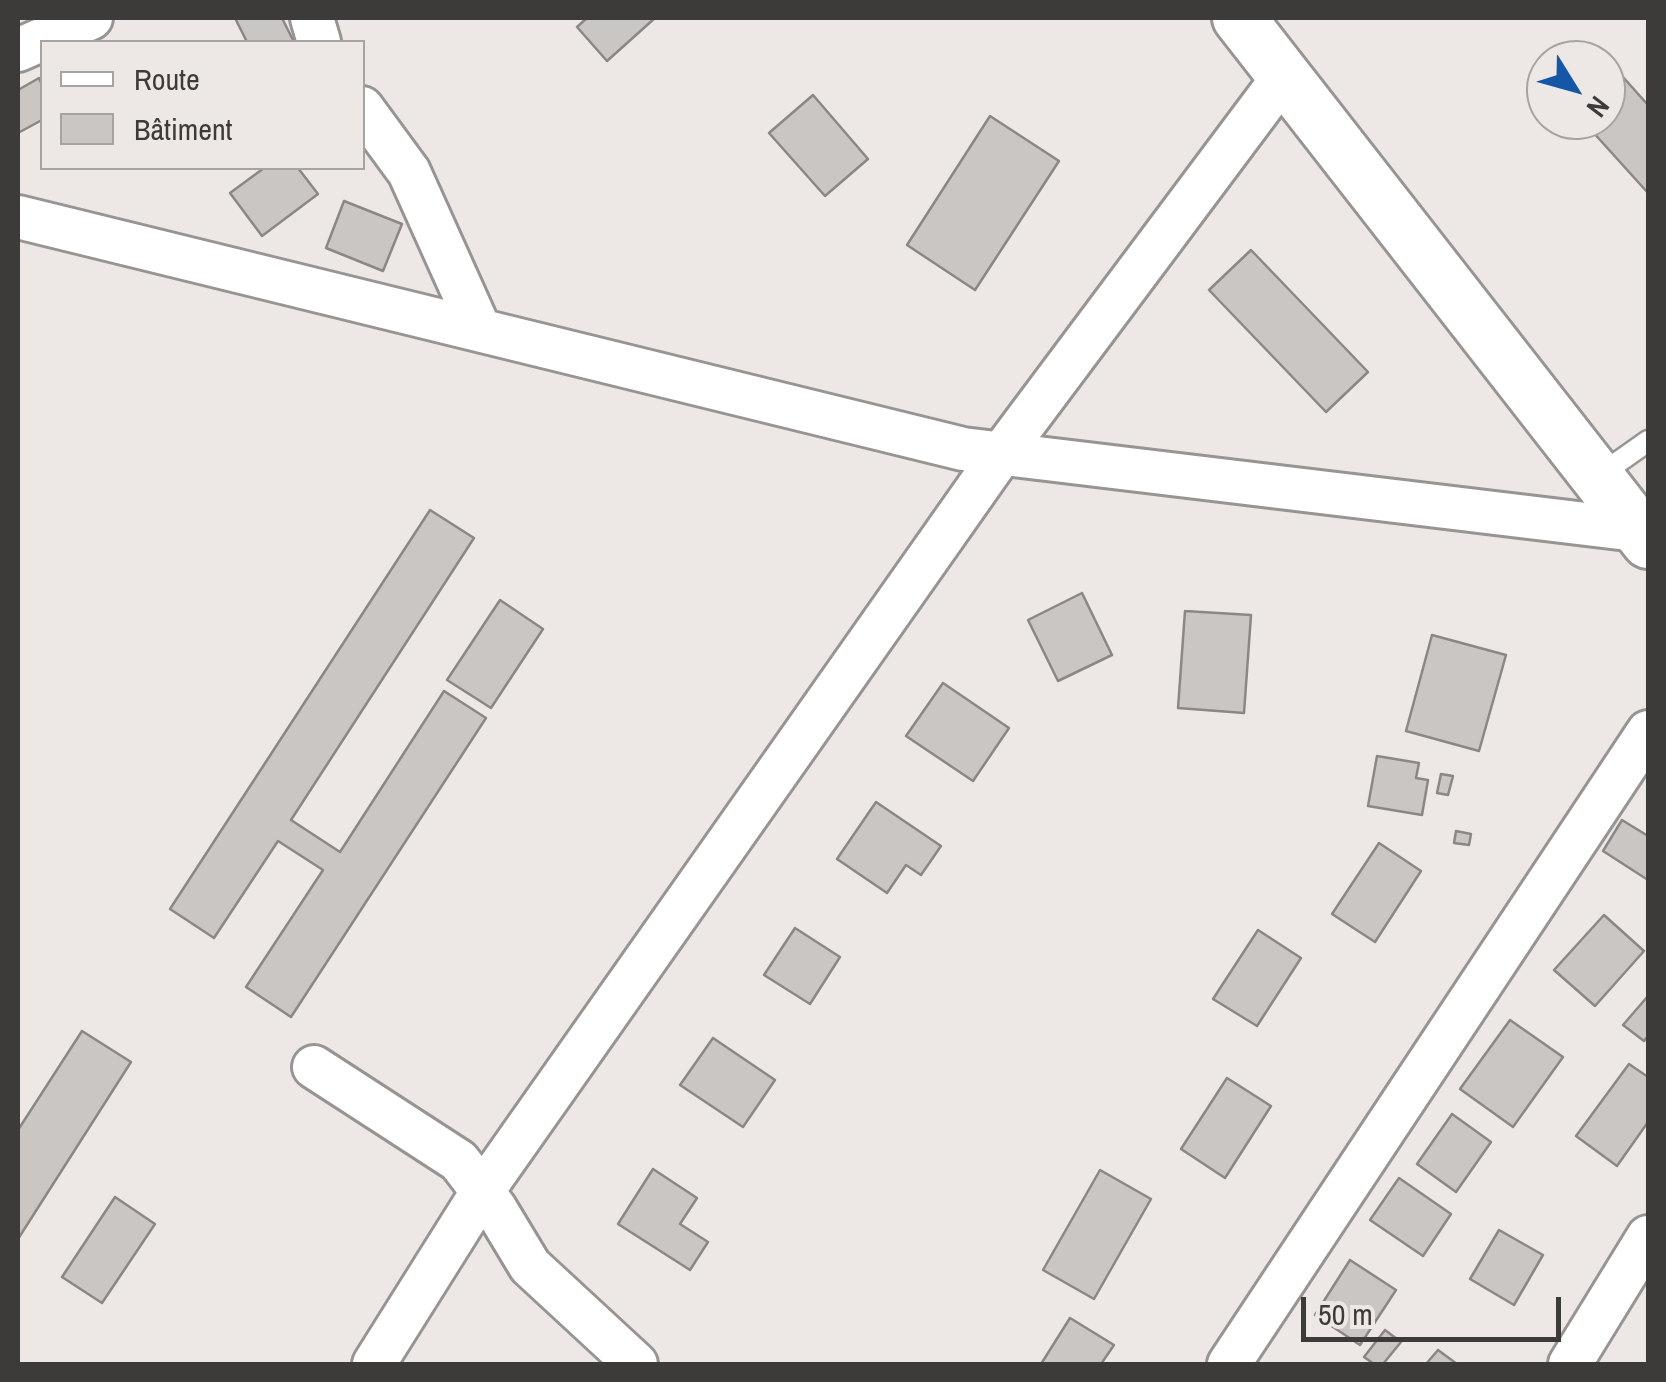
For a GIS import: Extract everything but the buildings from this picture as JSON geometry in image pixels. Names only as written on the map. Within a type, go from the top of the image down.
[{"type":"street","points":[[41,40],[91,18]]},
{"type":"street","points":[[1238,18],[1642,536]]},
{"type":"street","points":[[374,1364],[482,1192],[1002,453],[1284,76]]},
{"type":"street","points":[[365,112],[410,172],[480,330]]},
{"type":"street","points":[[18,216],[963,449],[1642,536]]},
{"type":"street","points":[[1229,1364],[1648,732]]},
{"type":"street","points":[[314,1067],[459,1161],[530,1266],[636,1364]]},
{"type":"street","points":[[1570,1364],[1648,1237]]},
{"type":"lane","points":[[1596,478],[1648,441]]}]
